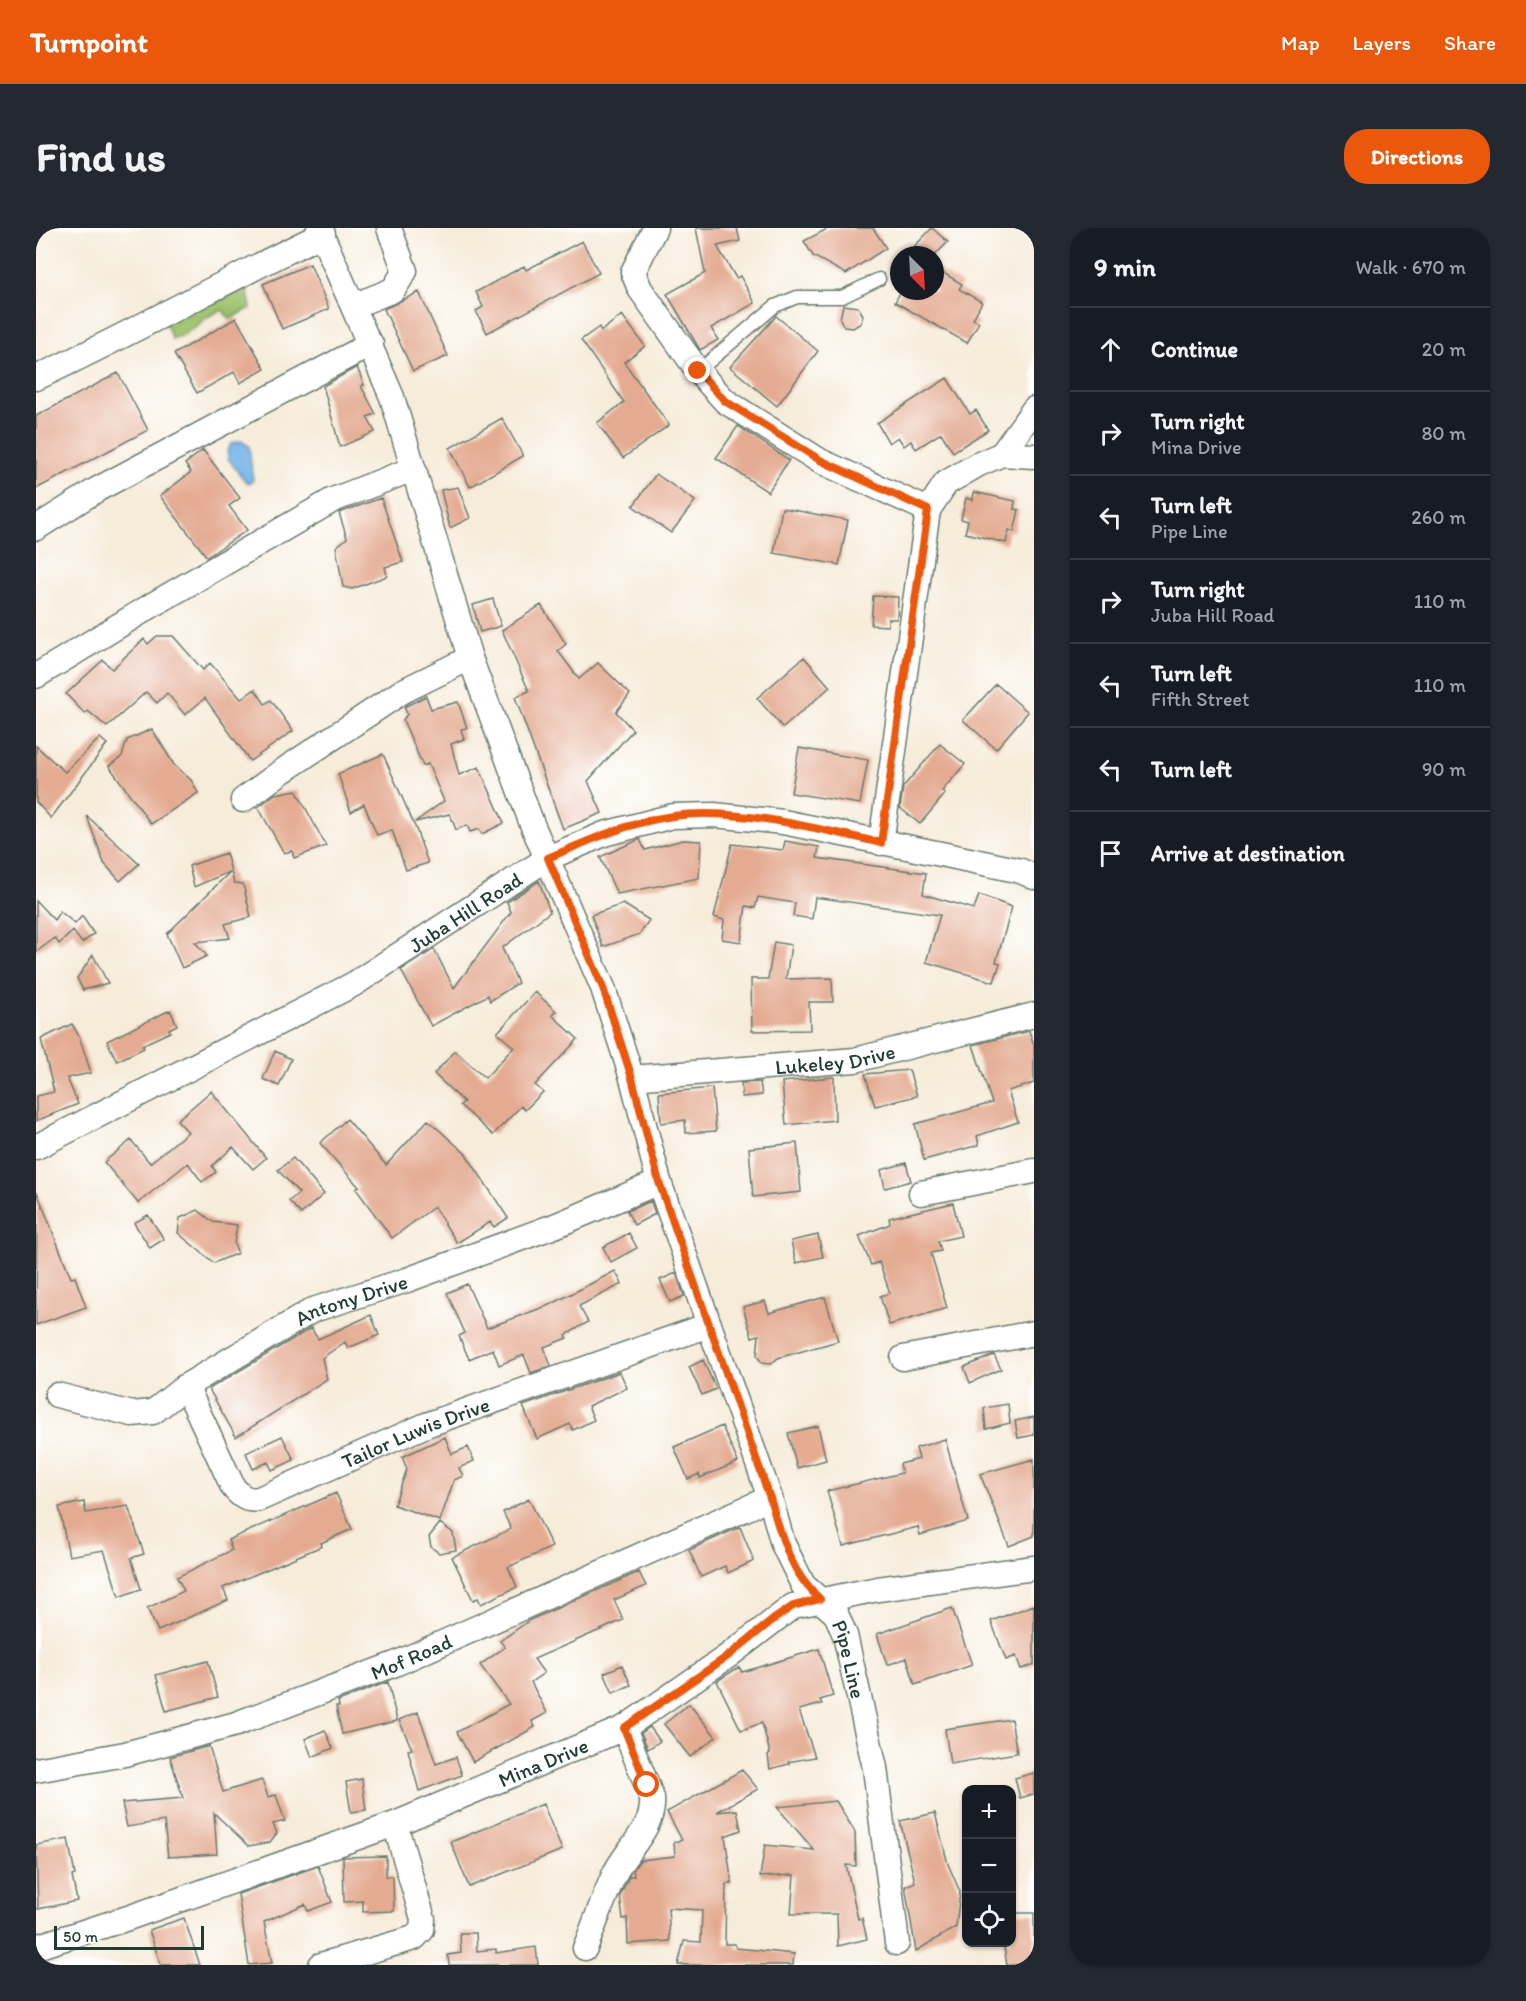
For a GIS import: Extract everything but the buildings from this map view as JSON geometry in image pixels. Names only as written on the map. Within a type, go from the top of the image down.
[{"type":"street","points":[[353,306],[393,290],[405,271],[389,228]]},
{"type":"street","points":[[655,228],[633,272],[640,289],[698,371],[725,401],[820,460],[928,510]]},
{"type":"street","points":[[36,378],[115,342],[321,231]]},
{"type":"street","name":"Pipe Line","points":[[321,231],[392,397],[470,658],[548,858],[603,988],[632,1078],[659,1182],[770,1498],[783,1544],[804,1585],[836,1614],[845,1635],[873,1757],[897,1942]]},
{"type":"street","points":[[36,528],[98,489],[371,344]]},
{"type":"street","points":[[1002,454],[1034,410]]},
{"type":"street","points":[[881,843],[928,510],[946,483],[977,465],[1002,454],[1034,456]]},
{"type":"street","points":[[36,676],[333,500],[413,469]]},
{"type":"street","points":[[243,800],[280,772],[404,691],[470,658]]},
{"type":"street","name":"Juba Hill Road","points":[[36,1147],[354,984],[548,858],[604,834],[673,816],[714,815],[783,822],[1021,872],[1034,877]]},
{"type":"street","name":"Lukeley Drive","points":[[632,1078],[855,1060],[1034,1015]]},
{"type":"street","points":[[921,1193],[1034,1171]]},
{"type":"street","name":"Antony Drive","points":[[57,1395],[132,1414],[153,1412],[186,1386],[313,1310],[407,1280],[557,1225],[659,1182]]},
{"type":"street","name":"Tailor Luwis Drive","points":[[186,1386],[233,1487],[239,1495],[250,1501],[426,1425],[709,1325]]},
{"type":"street","points":[[903,1358],[1034,1334]]},
{"type":"street","name":"Mof Road","points":[[36,1770],[125,1754],[236,1724],[395,1664],[770,1498]]},
{"type":"street","name":"Mina Drive","points":[[36,1947],[128,1918],[395,1824],[624,1728],[728,1656],[793,1606],[820,1599],[1034,1568]]},
{"type":"street","points":[[585,1948],[615,1873],[649,1821],[653,1810],[652,1798],[624,1728]]},
{"type":"street","points":[[321,1965],[414,1938],[422,1930],[423,1919],[395,1824]]},
{"type":"lane","points":[[698,371],[775,306],[797,297],[842,297],[857,292],[879,279]]},
{"type":"green space","points":[[240,288],[247,288],[251,308],[230,319],[222,310],[208,316],[180,337],[172,339],[165,322],[214,296],[229,297]]},
{"type":"water","points":[[241,441],[249,446],[253,480],[250,483],[246,482],[229,460],[227,451],[232,443]]},
{"type":"route","points":[[647,1785],[624,1728],[728,1656],[793,1606],[820,1599],[804,1585],[783,1544],[770,1498],[659,1182],[632,1078],[603,988],[548,858],[604,834],[673,816],[714,815],[783,822],[881,843],[928,510],[820,460],[758,423],[725,401],[698,371]]}]
